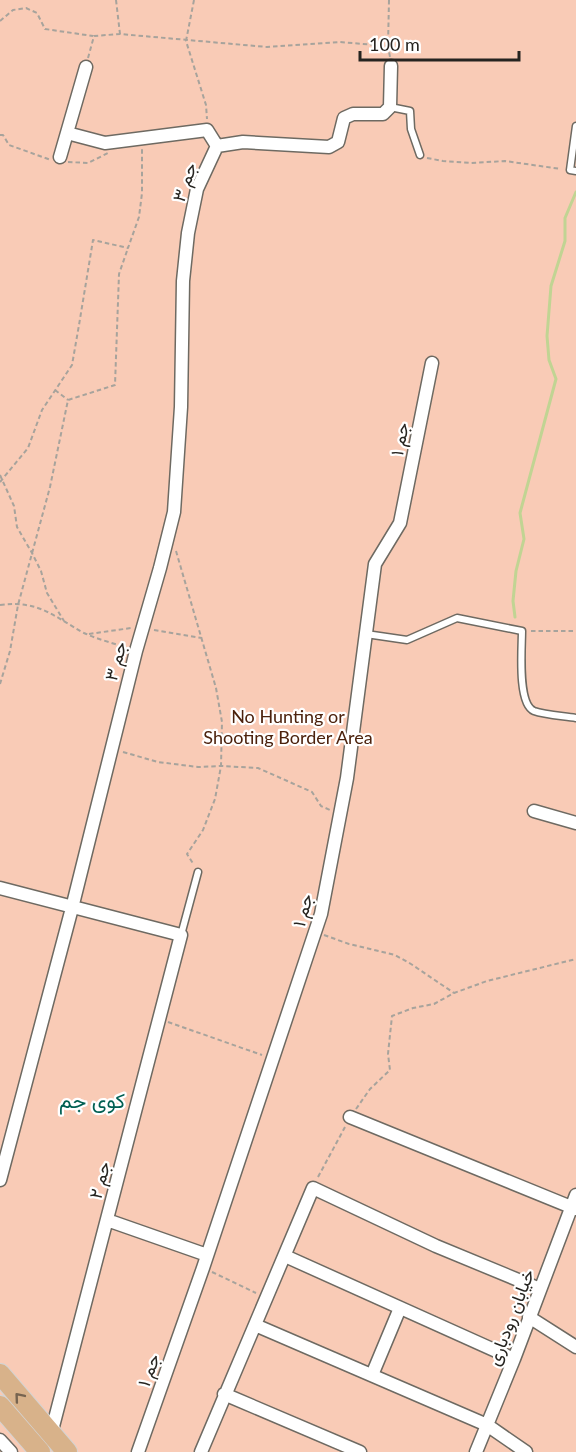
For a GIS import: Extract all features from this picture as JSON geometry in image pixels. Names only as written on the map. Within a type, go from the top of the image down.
[{"type":"main road","points":[[0,1374],[66,1452]]},
{"type":"main road","points":[[0,1406],[40,1452]]},
{"type":"street","points":[[67,133],[105,143],[207,130],[217,146],[243,142],[329,147],[338,142],[344,118],[353,114],[383,114],[390,107],[391,66]]},
{"type":"street","points":[[60,157],[86,67]]},
{"type":"street","name":"جم ۳","points":[[0,1180],[174,512],[183,345],[183,281],[188,233],[197,189],[217,146]]},
{"type":"street","name":"جم ۱","points":[[138,1452],[203,1268],[321,914],[347,778],[375,564],[400,523],[432,363]]},
{"type":"street","points":[[534,811],[576,823]]},
{"type":"street","points":[[0,888],[182,935]]},
{"type":"street","name":"جم ۲","points":[[51,1434],[182,935]]},
{"type":"street","points":[[350,1117],[574,1204]]},
{"type":"street","points":[[201,1452],[313,1188],[436,1246],[540,1289]]},
{"type":"street","name":"خیابان رودباری","points":[[476,1452],[574,1204]]},
{"type":"street","points":[[107,1220],[207,1255]]},
{"type":"street","points":[[285,1256],[514,1359]]},
{"type":"street","points":[[372,1375],[400,1308]]},
{"type":"street","points":[[529,1317],[576,1347]]},
{"type":"street","points":[[255,1325],[487,1425],[526,1452]]},
{"type":"street","points":[[225,1394],[339,1448],[360,1452]]},
{"type":"street","points":[[0,1440],[11,1452]]},
{"type":"lane","points":[[390,107],[410,111],[411,129],[420,155]]},
{"type":"lane","points":[[573,170],[576,126]]},
{"type":"lane","points":[[366,634],[407,640],[457,618],[522,631],[522,678],[526,703],[533,710],[576,718]]},
{"type":"lane","points":[[182,935],[198,873]]},
{"type":"path","points":[[116,0],[120,34]]},
{"type":"path","points":[[194,0],[186,41],[206,105],[207,130]]},
{"type":"path","points":[[389,0],[388,46],[391,66]]},
{"type":"path","points":[[0,21],[13,10],[26,8],[37,13],[45,29],[94,36],[120,34],[267,47],[340,42],[388,46]]},
{"type":"path","points":[[86,67],[94,36]]},
{"type":"path","points":[[68,400],[115,385],[119,274],[139,217],[142,192],[142,138]]},
{"type":"path","points":[[420,155],[443,161],[471,163],[505,161],[573,170]]},
{"type":"path","points":[[1,481],[28,447],[42,410],[72,365],[93,240],[128,248]]},
{"type":"path","points":[[55,390],[68,400]]},
{"type":"path","points":[[0,684],[10,651],[18,605],[50,487],[68,400]]},
{"type":"path","points":[[0,475],[14,506],[16,527],[32,553],[41,571],[47,593],[64,621]]},
{"type":"path","points":[[170,528],[216,688],[222,722],[221,766],[215,800],[203,830],[187,854],[198,873]]},
{"type":"path","points":[[0,605],[33,606],[51,613],[86,634],[136,651]]},
{"type":"path","points":[[522,631],[576,631]]},
{"type":"path","points":[[112,749],[158,762],[198,767],[258,768],[312,792],[321,806],[340,816]]},
{"type":"path","points":[[315,932],[349,944],[395,955],[454,993]]},
{"type":"path","points":[[313,1188],[350,1117],[370,1089],[390,1070],[388,1054],[392,1017],[413,1008],[434,1004],[454,993],[487,981],[576,959]]},
{"type":"path","points":[[160,1019],[273,1059]]},
{"type":"path","points":[[203,1268],[266,1298]]},
{"type":"green space","name":"No Hunting or Shooting Border Area","points":[[0,0],[576,0],[576,1452],[0,1452]]},
{"type":"waterway","points":[[515,617],[513,601],[516,571],[524,539],[520,513],[556,379],[549,360],[547,336],[551,286],[565,241],[565,218],[576,192]]},
{"type":"district","name":"کوی جم","points":[[92,1099]]}]
